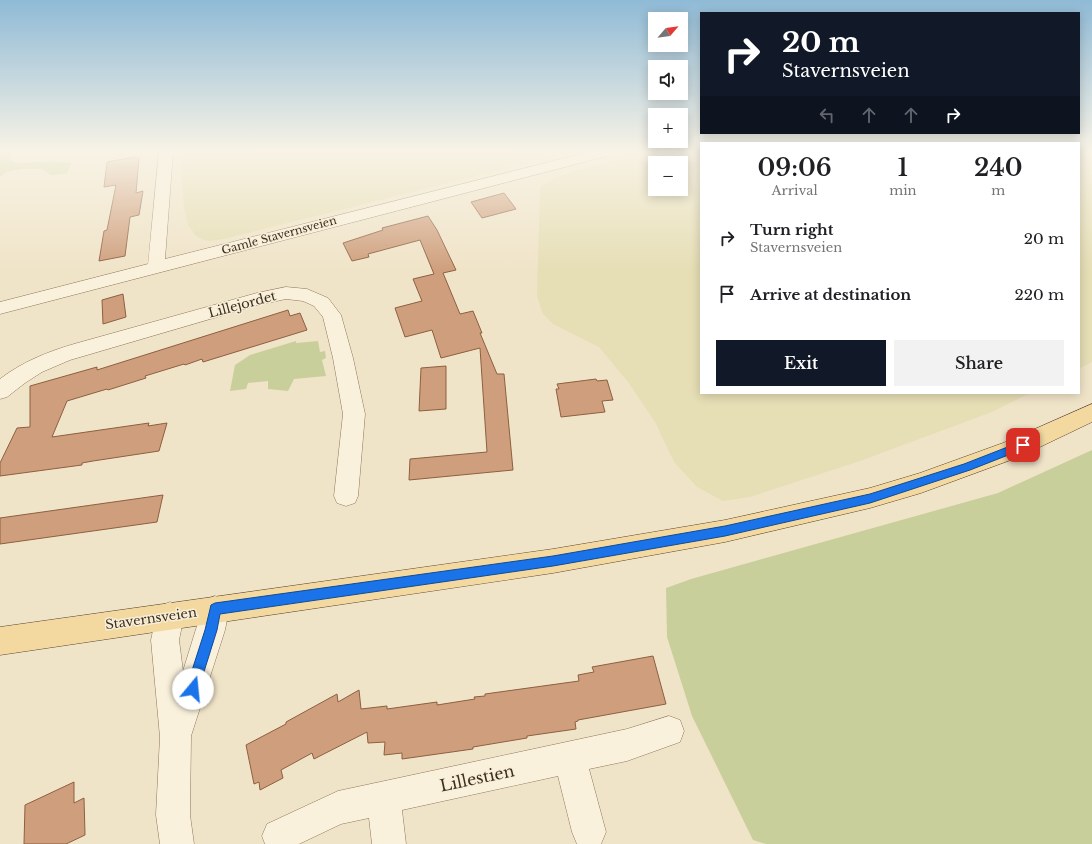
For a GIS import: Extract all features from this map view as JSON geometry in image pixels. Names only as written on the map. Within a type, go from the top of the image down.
[{"type":"main road","name":"Stavernsveien","points":[[0,641],[553,561],[725,531],[870,498],[966,467],[1011,450],[1092,412]]},
{"type":"street","points":[[156,267],[163,191]]},
{"type":"street","name":"Gamle Stavernsveien","points":[[0,308],[452,191]]},
{"type":"street","name":"Lillejordet","points":[[0,391],[18,376],[39,364],[74,351],[257,299],[286,293],[307,295],[321,302],[332,315],[345,365],[354,414],[346,496]]},
{"type":"street","points":[[176,737],[211,630],[215,609]]},
{"type":"street","points":[[170,616],[165,640],[176,737],[173,815],[177,844]]},
{"type":"street","name":"Lillestien","points":[[279,836],[338,808],[627,745],[669,731]]},
{"type":"street","points":[[570,758],[589,832]]},
{"type":"street","points":[[384,799],[389,844]]},
{"type":"shaded area","points":[[183,191],[414,191],[211,241],[204,240],[196,236],[188,225]]},
{"type":"shaded area","points":[[540,191],[648,191],[648,196],[688,196],[688,191],[700,191],[700,394],[1028,394],[992,412],[860,461],[750,497],[723,501],[697,487],[674,462],[655,422],[628,382],[599,347],[553,324],[543,314],[537,296]]},
{"type":"shaded area","points":[[1080,191],[1092,191],[1092,362],[1080,368]]},
{"type":"green space","points":[[296,341],[296,343],[318,341],[320,352],[325,351],[326,358],[322,360],[326,376],[294,379],[288,391],[268,389],[268,381],[248,383],[246,389],[230,391],[235,365],[250,355]]},
{"type":"green space","points":[[1092,450],[1092,844],[766,844],[753,840],[692,716],[667,637],[666,588],[691,579],[998,493]]},
{"type":"building","points":[[115,191],[136,191],[136,193],[143,191],[139,215],[130,217],[125,256],[99,261],[104,231],[107,230]]},
{"type":"building","points":[[504,193],[516,209],[482,218],[471,202]]},
{"type":"building","points":[[428,216],[437,230],[456,270],[443,273],[460,314],[473,311],[482,333],[480,333],[497,374],[504,374],[513,470],[409,480],[410,459],[487,452],[480,348],[441,358],[432,330],[405,337],[395,308],[422,301],[413,279],[434,274],[420,240],[368,254],[369,257],[352,261],[343,243],[383,230],[382,228]]},
{"type":"building","points":[[123,294],[126,317],[103,324],[102,300]]},
{"type":"building","points":[[288,310],[290,316],[300,313],[307,330],[203,362],[202,359],[185,365],[184,364],[145,376],[146,378],[67,401],[52,437],[149,423],[148,426],[167,423],[159,451],[82,463],[82,465],[0,476],[0,463],[17,428],[30,427],[30,386],[97,367],[97,370]]},
{"type":"building","points":[[446,366],[446,409],[419,411],[421,368]]},
{"type":"building","points":[[596,379],[597,381],[607,380],[613,400],[602,401],[605,412],[561,417],[556,389],[559,389],[557,384]]},
{"type":"building","points":[[163,495],[157,522],[0,544],[0,518]]},
{"type":"building","points":[[653,656],[666,704],[578,720],[575,722],[576,729],[527,736],[527,738],[473,747],[473,749],[402,759],[402,753],[384,755],[385,742],[368,743],[367,732],[314,759],[312,753],[281,770],[283,778],[260,790],[259,782],[254,784],[246,745],[286,724],[286,722],[337,694],[338,702],[359,690],[361,709],[387,706],[387,709],[437,702],[437,705],[475,699],[474,697],[485,696],[485,694],[579,681],[578,675],[594,672],[592,667]]},
{"type":"building","points":[[74,782],[74,803],[84,798],[85,835],[66,844],[24,844],[25,805]]},
{"type":"route","points":[[193,689],[211,630],[215,609],[553,561],[725,531],[870,498],[921,483],[1023,445]]}]
